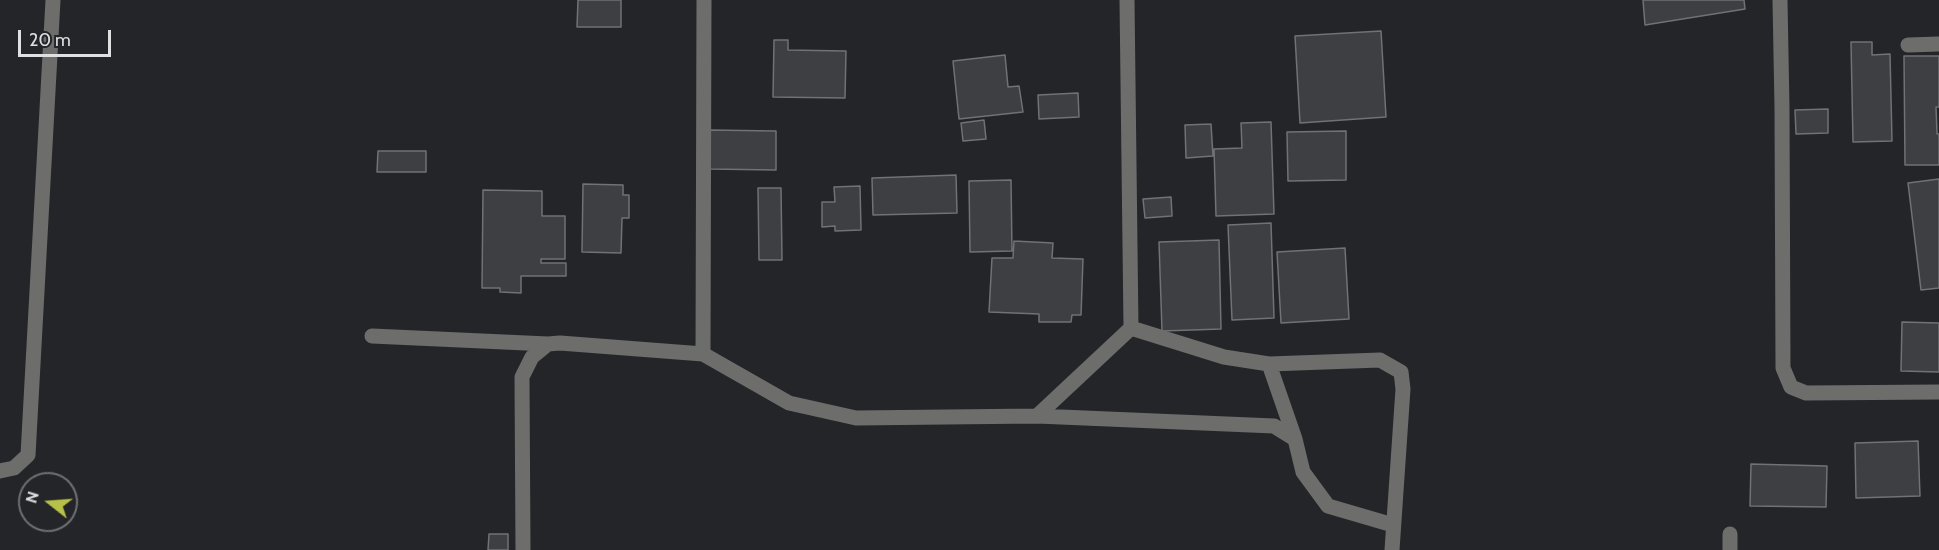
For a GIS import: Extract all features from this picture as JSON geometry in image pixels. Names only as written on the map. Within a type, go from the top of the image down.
[{"type":"street","points":[[0,471],[14,468],[28,455],[53,0]]},
{"type":"street","points":[[703,354],[704,0]]},
{"type":"street","points":[[1037,416],[1131,328],[1127,0]]},
{"type":"street","points":[[1780,0],[1783,368],[1791,387],[1806,393],[1939,392]]},
{"type":"street","points":[[1908,45],[1939,44]]},
{"type":"street","points":[[1131,328],[1224,357],[1269,364],[1380,360],[1401,372],[1402,388],[1392,550]]},
{"type":"street","points":[[372,336],[560,343],[703,354],[789,403],[856,418],[1037,416],[1274,426],[1295,440]]},
{"type":"street","points":[[523,550],[522,376],[532,357],[548,344]]},
{"type":"street","points":[[1269,364],[1295,440],[1303,472],[1328,506],[1393,525]]},
{"type":"street","points":[[1730,534],[1730,550]]},
{"type":"building","points":[[578,0],[621,0],[621,27],[577,27]]},
{"type":"building","points":[[1643,0],[1744,0],[1745,9],[1645,25]]},
{"type":"building","points":[[1381,31],[1386,117],[1300,123],[1295,36]]},
{"type":"building","points":[[774,40],[788,40],[788,50],[846,51],[845,98],[773,97]]},
{"type":"building","points":[[1851,42],[1872,42],[1872,55],[1890,54],[1892,141],[1853,142]]},
{"type":"building","points":[[1005,55],[1008,87],[1019,86],[1023,112],[959,119],[953,61]]},
{"type":"building","points":[[1904,56],[1939,56],[1939,107],[1936,107],[1939,165],[1905,165]]},
{"type":"building","points":[[1078,93],[1079,117],[1039,119],[1038,95]]},
{"type":"building","points":[[1828,109],[1828,133],[1796,134],[1795,110]]},
{"type":"building","points":[[984,120],[986,139],[963,141],[961,123]]},
{"type":"building","points":[[1271,122],[1274,214],[1216,216],[1214,149],[1242,148],[1241,123]]},
{"type":"building","points":[[1211,124],[1213,156],[1186,158],[1185,125]]},
{"type":"building","points":[[710,130],[776,131],[776,170],[710,169]]},
{"type":"building","points":[[1346,131],[1346,180],[1288,181],[1287,132]]},
{"type":"building","points":[[378,151],[426,151],[426,172],[377,172]]},
{"type":"building","points":[[956,175],[957,213],[873,215],[872,178]]},
{"type":"building","points":[[1939,179],[1939,288],[1921,290],[1908,183]]},
{"type":"building","points":[[1011,180],[1012,251],[970,252],[969,181]]},
{"type":"building","points":[[583,184],[623,185],[623,195],[629,195],[629,218],[622,218],[621,253],[582,252]]},
{"type":"building","points":[[860,186],[861,230],[835,231],[835,226],[822,227],[822,202],[835,202],[834,187]]},
{"type":"building","points":[[758,188],[781,188],[782,260],[759,260]]},
{"type":"building","points":[[483,190],[542,191],[542,216],[565,216],[565,259],[541,259],[541,263],[566,263],[566,276],[521,276],[521,293],[500,292],[500,288],[482,288]]},
{"type":"building","points":[[1171,197],[1172,216],[1145,218],[1143,199]]},
{"type":"building","points":[[1271,223],[1274,318],[1232,320],[1228,225]]},
{"type":"building","points":[[1219,240],[1221,329],[1162,331],[1159,242]]},
{"type":"building","points":[[1014,241],[1053,243],[1052,258],[1083,259],[1081,315],[1072,315],[1071,322],[1039,322],[1039,314],[989,312],[992,258],[1013,258]]},
{"type":"building","points":[[1345,248],[1349,319],[1281,323],[1277,252]]},
{"type":"building","points":[[1902,322],[1939,323],[1939,372],[1901,371]]},
{"type":"building","points":[[1918,441],[1920,496],[1856,498],[1855,443]]},
{"type":"building","points":[[1751,464],[1827,466],[1826,507],[1750,506]]},
{"type":"building","points":[[489,534],[508,534],[508,550],[488,550]]}]
